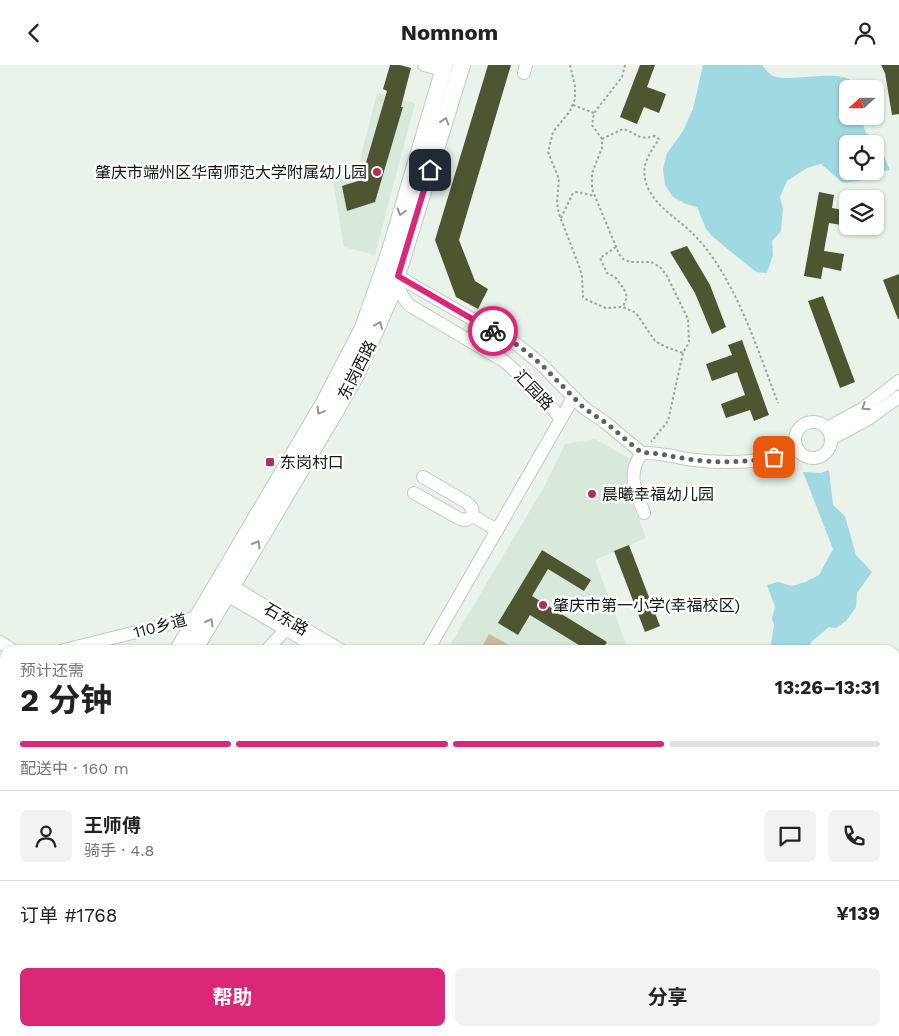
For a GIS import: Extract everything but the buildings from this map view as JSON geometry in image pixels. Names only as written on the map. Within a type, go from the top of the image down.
[{"type":"main road","name":"东岗西路","points":[[181,645],[197,617],[223,587],[356,373],[392,295],[462,65]]},
{"type":"main road","name":"东岗西路","points":[[196,645],[223,587],[363,328],[389,254],[444,67]]},
{"type":"street","points":[[424,65],[444,67]]},
{"type":"street","name":"汇园路","points":[[398,276],[519,346],[542,365],[584,408],[606,423],[642,453]]},
{"type":"street","name":"汇园路","points":[[398,276],[401,294],[409,305],[504,361],[540,393],[561,419]]},
{"type":"street","points":[[829,434],[899,381]]},
{"type":"street","points":[[829,434],[868,419],[899,397]]},
{"type":"street","points":[[431,645],[573,398]]},
{"type":"street","points":[[811,421],[823,424],[829,434],[828,450],[819,457],[807,457],[798,450],[794,438],[800,427],[811,421]]},
{"type":"street","points":[[644,513],[632,482],[635,462],[642,453],[654,452],[688,459],[721,461],[761,460],[786,455],[798,450]]},
{"type":"street","points":[[423,477],[466,502],[472,508],[473,516]]},
{"type":"street","points":[[414,493],[460,519],[466,520],[473,516]]},
{"type":"street","points":[[473,516],[497,530]]},
{"type":"street","name":"石东路","points":[[223,587],[285,630],[312,645]]},
{"type":"street","name":"石东路","points":[[223,587],[259,603],[332,645]]},
{"type":"street","name":"110乡道","points":[[84,645],[197,617]]},
{"type":"street","points":[[272,645],[285,630]]},
{"type":"path","points":[[570,65],[575,86],[573,104],[570,111],[553,132],[548,152],[559,179],[557,203],[580,266],[583,297],[606,309],[623,307],[636,313],[655,341],[683,353]]},
{"type":"path","points":[[625,65],[622,77],[594,113],[592,125],[602,139],[602,148],[592,173],[591,181],[594,196],[623,259],[630,262],[651,262],[660,267],[667,277],[688,319],[690,342],[683,353],[668,421],[642,453]]},
{"type":"path","points":[[573,104],[594,113]]},
{"type":"path","points":[[602,139],[623,129],[640,138],[655,136],[659,139],[645,159],[644,172],[648,187],[661,207],[692,232],[716,262],[732,290],[756,344],[778,403]]},
{"type":"path","points":[[561,218],[573,193],[578,192],[594,196]]},
{"type":"path","points":[[616,247],[600,258],[607,273],[615,277],[624,289],[627,297],[623,307]]},
{"type":"shaded area","name":"肇庆市端州区华南师范大学附属幼儿园","points":[[377,93],[415,103],[375,255],[344,247],[331,168],[356,175]]},
{"type":"shaded area","name":"肇庆市第一小学(幸福校区)","points":[[595,439],[632,460],[626,485],[646,538],[595,560],[626,645],[450,645],[544,487],[565,444]]},
{"type":"shaded area","points":[[489,634],[509,645],[483,645]]},
{"type":"water","points":[[703,65],[762,65],[768,73],[777,77],[836,76],[848,80],[839,80],[839,125],[863,125],[869,135],[839,135],[839,180],[821,164],[807,168],[787,181],[780,197],[783,209],[781,231],[772,241],[773,255],[767,273],[756,272],[713,237],[706,229],[697,207],[673,197],[665,185],[663,169],[667,153],[683,131],[693,109]]},
{"type":"water","points":[[884,157],[890,170],[884,171]]},
{"type":"water","points":[[840,180],[866,180],[843,183]]},
{"type":"water","points":[[829,470],[833,505],[845,516],[856,555],[872,572],[857,593],[856,607],[846,621],[836,628],[829,627],[810,645],[770,645],[774,625],[772,618],[775,607],[767,585],[778,582],[792,586],[819,575],[833,549],[803,472],[821,473]]},
{"type":"way so far","points":[[493,331],[519,346],[542,365],[584,408],[606,423],[642,453],[654,452],[688,459],[721,461],[761,460],[774,457]]},
{"type":"place","name":"肇庆市端州区华南师范大学附属幼儿园","points":[[377,172]]},
{"type":"place","name":"东岗村口","points":[[270,462]]},
{"type":"place","name":"晨曦幸福幼儿园","points":[[592,494]]},
{"type":"place","name":"肇庆市第一小学(幸福校区)","points":[[543,605]]},
{"type":"route","points":[[430,170],[398,276],[493,331]]}]
